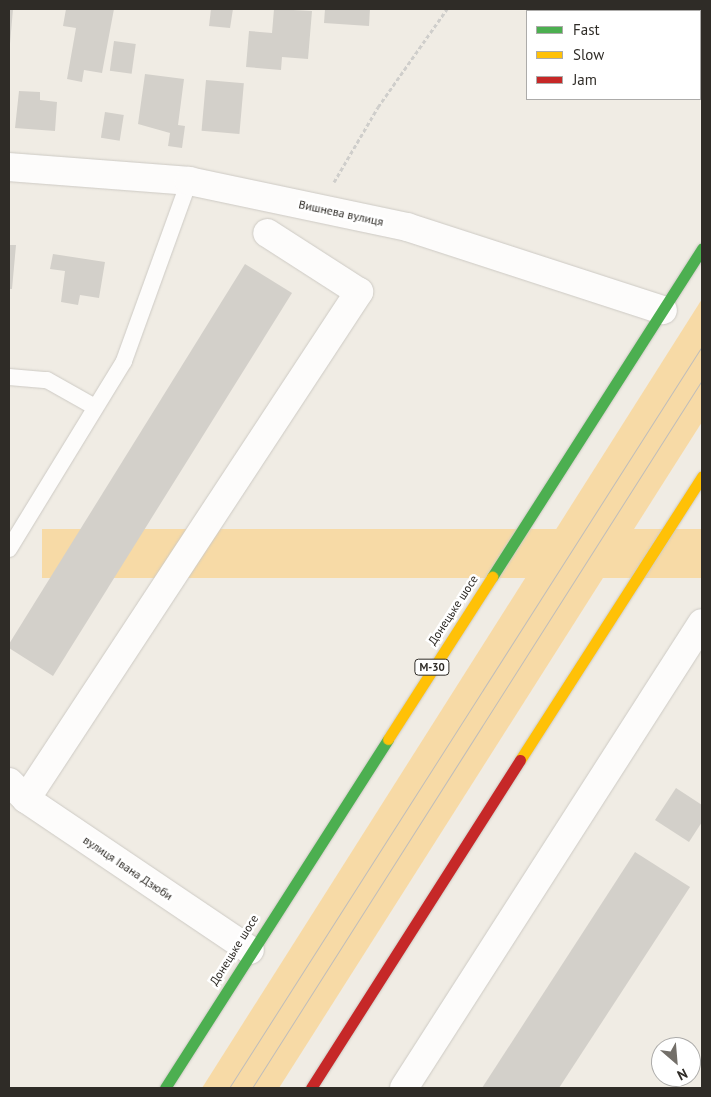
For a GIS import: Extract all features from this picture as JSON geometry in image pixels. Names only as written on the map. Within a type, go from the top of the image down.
[{"type":"highway","name":"Донецьке шосе","points":[[165,1088],[250,950],[702,248]]},
{"type":"highway","points":[[311,1088],[702,476]]},
{"type":"street","name":"Вишнева вулиця","points":[[9,167],[189,181],[407,227],[663,310]]},
{"type":"street","points":[[17,790],[359,292],[267,233]]},
{"type":"street","points":[[404,1088],[702,623]]},
{"type":"street","name":"вулиця Івана Дзюби","points":[[17,790],[250,950]]},
{"type":"lane","points":[[9,550],[124,360],[189,181]]},
{"type":"lane","points":[[9,377],[48,380],[95,407]]},
{"type":"path","points":[[320,209],[352,148],[446,9]]},
{"type":"shaded area","points":[[702,299],[702,422],[279,1088],[202,1088]]},
{"type":"shaded area","points":[[42,529],[702,529],[702,578],[42,578]]},
{"type":"building","points":[[9,9],[13,9],[10,44],[9,44]]},
{"type":"building","points":[[66,9],[114,9],[102,73],[84,70],[82,82],[67,79],[76,28],[63,26]]},
{"type":"building","points":[[211,9],[233,9],[230,28],[209,26]]},
{"type":"building","points":[[274,9],[312,11],[308,59],[282,57],[281,70],[246,67],[249,31],[272,33]]},
{"type":"building","points":[[325,9],[370,9],[369,26],[324,23]]},
{"type":"building","points":[[114,41],[136,44],[132,74],[110,71]]},
{"type":"building","points":[[145,74],[184,79],[178,125],[185,126],[182,148],[168,146],[170,133],[138,124]]},
{"type":"building","points":[[206,80],[244,83],[239,134],[202,131]]},
{"type":"building","points":[[19,91],[40,92],[40,100],[57,102],[55,131],[15,128]]},
{"type":"building","points":[[105,112],[124,115],[120,141],[101,138]]},
{"type":"building","points":[[9,245],[16,245],[12,289],[9,289]]},
{"type":"building","points":[[53,254],[105,262],[99,298],[80,295],[78,305],[61,302],[65,271],[50,269]]},
{"type":"building","points":[[245,264],[292,293],[53,676],[9,648],[9,644]]},
{"type":"building","points":[[676,788],[702,805],[702,822],[689,842],[655,820]]},
{"type":"building","points":[[635,852],[690,887],[559,1088],[482,1088]]},
{"type":"tram line","points":[[229,1088],[702,346]]},
{"type":"tram line","points":[[252,1088],[702,380]]},
{"type":"traffic: fast","points":[[492,577],[702,248]]},
{"type":"traffic: fast","points":[[165,1088],[388,739]]},
{"type":"traffic: slow","points":[[520,760],[702,476]]},
{"type":"traffic: slow","points":[[388,739],[492,577]]},
{"type":"traffic: jam","points":[[311,1088],[520,760]]}]
